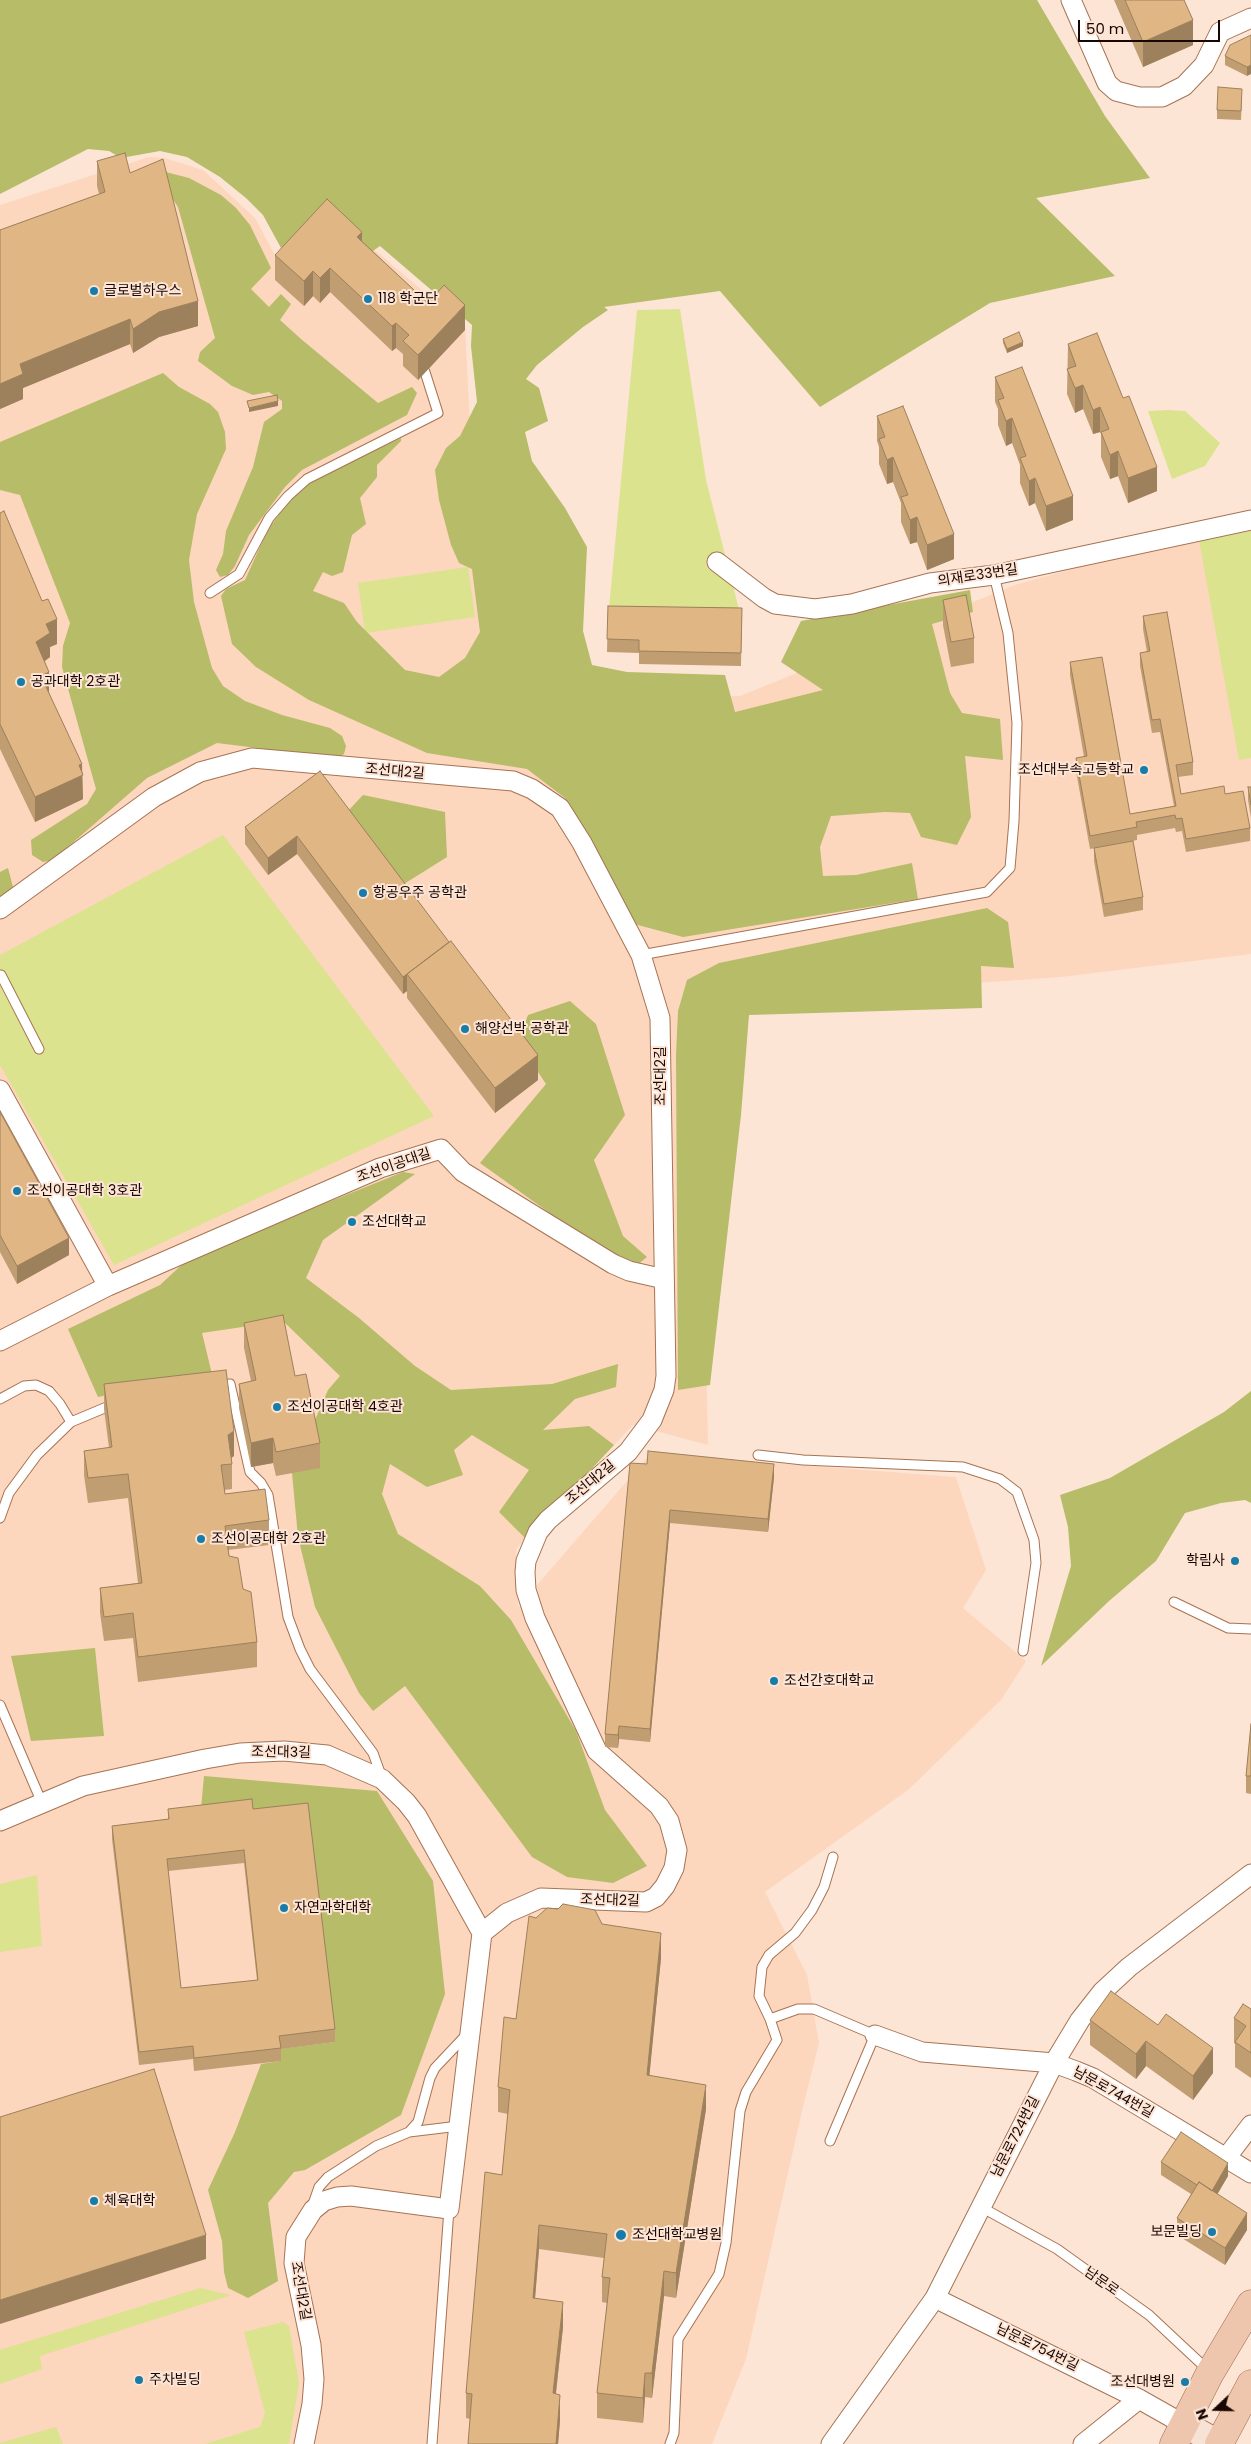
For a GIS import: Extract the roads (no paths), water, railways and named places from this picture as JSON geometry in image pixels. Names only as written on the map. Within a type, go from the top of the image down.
[{"type":"main road","points":[[1179,2435],[1210,2373],[1251,2304]]},
{"type":"main road","points":[[1219,2444],[1251,2384]]},
{"type":"street","points":[[1070,0],[1107,83],[1116,91],[1139,97],[1162,97],[1184,86],[1204,65],[1220,32],[1251,18]]},
{"type":"street","name":"의재로33번길","points":[[717,562],[764,598],[775,604],[815,609],[852,604],[930,583],[994,575],[1251,520]]},
{"type":"street","name":"조선대2길","points":[[0,909],[154,797],[200,772],[252,758],[523,784],[560,808],[582,843],[641,955],[660,1018],[666,1376],[659,1406],[643,1435],[628,1452],[548,1520],[531,1544],[525,1572],[526,1590],[535,1618],[597,1751],[659,1806],[669,1821],[677,1850],[674,1868],[665,1886],[656,1897],[646,1902],[541,1898],[507,1913],[482,1933]]},
{"type":"street","points":[[0,1090],[108,1286]]},
{"type":"street","name":"조선이공대길","points":[[0,1341],[108,1286],[380,1168],[441,1150],[463,1172],[613,1264],[630,1271],[664,1279]]},
{"type":"street","name":"조선대3길","points":[[0,1821],[83,1786],[240,1753],[284,1751],[327,1755],[382,1779],[417,1816],[482,1933]]},
{"type":"street","name":"남문로724번길","points":[[831,2444],[935,2298],[1066,2040],[1102,1992],[1129,1967],[1251,1874]]},
{"type":"street","points":[[309,2214],[324,2202],[344,2197],[449,2209],[482,1933]]},
{"type":"street","name":"남문로744번길","points":[[875,2035],[916,2050],[940,2055],[1054,2063],[1093,2078],[1251,2173]]},
{"type":"street","points":[[1226,2158],[1251,2125]]},
{"type":"street","name":"조선대2길","points":[[304,2444],[312,2404],[314,2379],[311,2345],[299,2290],[294,2250],[300,2228],[309,2214]]},
{"type":"street","name":"남문로754번길","points":[[935,2298],[1139,2399],[1179,2435]]},
{"type":"street","points":[[1083,2444],[1139,2399]]},
{"type":"street","points":[[1179,2435],[1219,2444]]},
{"type":"lane","points":[[210,593],[239,574],[269,518],[288,496],[307,479],[438,412],[426,372]]},
{"type":"lane","points":[[641,955],[987,892],[1010,868],[1014,821],[1017,723],[1008,633],[994,575]]},
{"type":"lane","points":[[1,975],[4,991],[39,1049]]},
{"type":"lane","points":[[211,1386],[230,1384],[250,1472],[261,1483],[268,1495],[288,1617],[300,1649],[310,1670],[373,1753],[382,1779]]},
{"type":"lane","points":[[0,1399],[24,1386],[36,1385],[49,1390],[71,1422]]},
{"type":"lane","points":[[0,1518],[9,1493],[37,1455],[71,1422],[120,1401]]},
{"type":"lane","points":[[758,1455],[804,1460],[964,1467],[1000,1479],[1017,1492],[1034,1540],[1036,1563],[1023,1651]]},
{"type":"lane","points":[[1174,1602],[1228,1628],[1251,1629]]},
{"type":"lane","points":[[0,1705],[42,1803]]},
{"type":"lane","points":[[670,2444],[674,2433],[678,2339],[719,2274],[726,2242],[740,2111],[746,2092],[777,2040],[759,1996],[762,1967],[769,1955],[796,1933],[812,1910],[824,1887],[833,1857]]},
{"type":"lane","points":[[770,2019],[798,2010],[814,2009],[875,2035],[830,2141]]},
{"type":"lane","points":[[409,2132],[418,2122],[434,2068],[470,2031]]},
{"type":"lane","points":[[309,2214],[316,2194],[328,2177],[360,2154],[385,2141],[409,2132],[459,2126]]},
{"type":"lane","name":"남문로","points":[[981,2207],[1057,2249],[1149,2316],[1190,2352],[1210,2373]]},
{"type":"lane","points":[[432,2444],[449,2209]]},
{"type":"place","name":"글로벌하우스","points":[[94,291]]},
{"type":"place","name":"118 학군단","points":[[368,299]]},
{"type":"place","name":"공과대학 2호관","points":[[21,682]]},
{"type":"place","name":"조선대부속고등학교","points":[[1144,770]]},
{"type":"place","name":"항공우주 공학관","points":[[363,893]]},
{"type":"place","name":"해양선박 공학관","points":[[465,1029]]},
{"type":"place","name":"조선이공대학 3호관","points":[[17,1191]]},
{"type":"place","name":"조선대학교","points":[[352,1222]]},
{"type":"place","name":"조선이공대학 4호관","points":[[277,1407]]},
{"type":"place","name":"조선이공대학 2호관","points":[[201,1539]]},
{"type":"place","name":"학림사","points":[[1235,1561]]},
{"type":"place","name":"조선간호대학교","points":[[774,1681]]},
{"type":"place","name":"자연과학대학","points":[[284,1908]]},
{"type":"place","name":"체육대학","points":[[94,2201]]},
{"type":"place","name":"보문빌딩","points":[[1212,2232]]},
{"type":"place","name":"조선대학교병원","points":[[621,2235]]},
{"type":"place","name":"주차빌딩","points":[[139,2380]]},
{"type":"place","name":"조선대병원","points":[[1185,2382]]}]
